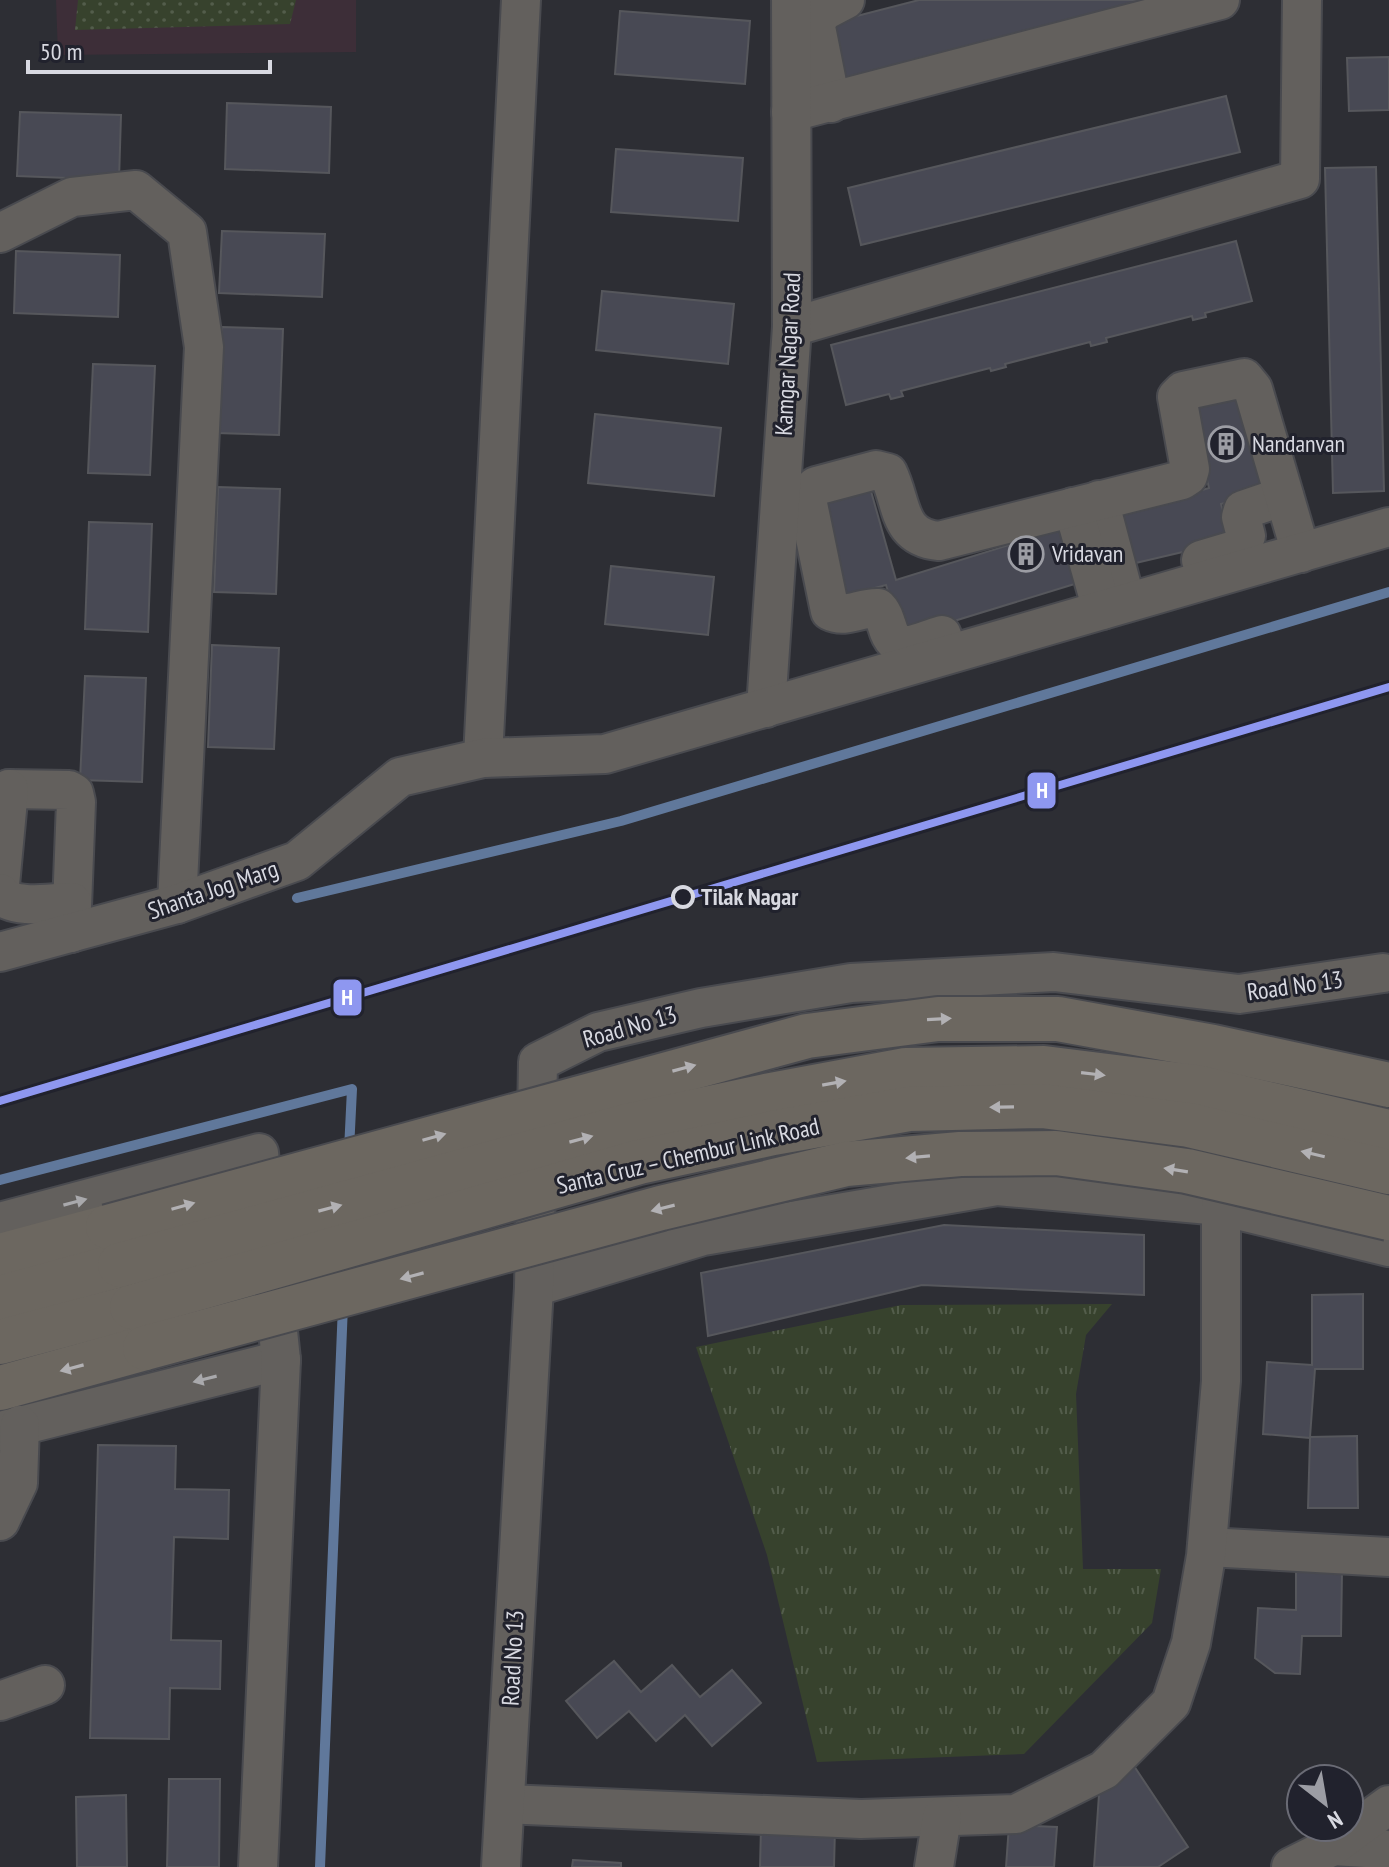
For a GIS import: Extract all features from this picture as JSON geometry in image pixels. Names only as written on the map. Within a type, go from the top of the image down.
[{"type":"highway","points":[[0,1256],[114,1246],[807,1036],[938,1019],[1058,1019],[1213,1047],[1389,1085]]},
{"type":"highway","name":"Santa Cruz – Chembur Link Road","points":[[0,1298],[114,1246],[631,1125],[906,1070],[1044,1068],[1196,1087],[1389,1132]]},
{"type":"highway","name":"Santa Cruz – Chembur Link Road","points":[[0,1342],[639,1162],[773,1133],[909,1109],[1042,1106],[1189,1125],[1389,1172]]},
{"type":"highway","points":[[0,1388],[661,1208],[846,1164],[960,1154],[1056,1153],[1187,1171],[1389,1218]]},
{"type":"street","points":[[521,0],[483,758],[605,754],[766,708],[944,645],[1191,573],[1301,553],[1389,527]]},
{"type":"street","name":"Kamgar Nagar Road","points":[[766,708],[792,327],[791,0]]},
{"type":"street","points":[[831,103],[815,22],[824,11],[845,0]]},
{"type":"street","points":[[791,112],[1220,0]]},
{"type":"street","points":[[792,327],[1300,179],[1302,0]]},
{"type":"street","points":[[0,233],[72,197],[136,190],[187,232],[204,347],[177,904]]},
{"type":"street","points":[[944,645],[897,645],[891,640],[883,612],[878,608],[836,615],[830,611],[807,499],[816,486],[876,470],[888,473],[905,523],[925,540],[939,541],[1182,480],[1188,476],[1190,469],[1177,397],[1183,391],[1244,378],[1253,389],[1301,553]]},
{"type":"street","points":[[1191,573],[1238,549],[1246,536],[1241,517],[1243,510],[1284,496]]},
{"type":"street","points":[[1086,504],[1112,596]]},
{"type":"street","points":[[775,570],[819,561]]},
{"type":"street","name":"Shanta Jog Marg","points":[[0,952],[71,918],[177,904],[297,861],[400,777],[483,758]]},
{"type":"street","points":[[0,885],[5,792],[69,790],[74,793],[71,918],[13,903],[0,893]]},
{"type":"street","name":"Road No 13","points":[[501,1867],[534,1287],[538,1062],[598,1032],[701,1008],[851,983],[1054,972],[1239,994],[1383,973]]},
{"type":"street","points":[[0,1222],[259,1153],[281,1360],[258,1867]]},
{"type":"street","points":[[534,1287],[703,1236],[997,1186],[1221,1206],[1389,1247]]},
{"type":"street","points":[[505,1804],[861,1819],[1016,1814],[1104,1770],[1171,1703],[1191,1643],[1207,1547],[1221,1381],[1221,1206]]},
{"type":"street","points":[[0,1521],[18,1483],[10,1428],[281,1360]]},
{"type":"street","points":[[1207,1547],[1389,1557]]},
{"type":"street","points":[[0,1701],[45,1685]]},
{"type":"street","points":[[1291,1867],[1333,1846],[1389,1805]]},
{"type":"street","points":[[934,1867],[942,1817]]},
{"type":"street","points":[[1333,1846],[1382,1849],[1389,1854]]},
{"type":"shaded area","points":[[56,0],[356,0],[356,52],[58,55]]},
{"type":"green space","points":[[78,0],[296,0],[290,24],[75,30]]},
{"type":"green space","points":[[1112,1304],[1086,1335],[1076,1394],[1083,1569],[1161,1569],[1152,1623],[1024,1754],[817,1762],[767,1555],[696,1347],[901,1305]]},
{"type":"building","points":[[919,0],[1150,0],[832,81],[818,26]]},
{"type":"building","points":[[620,11],[750,21],[745,84],[615,74]]},
{"type":"building","points":[[1389,57],[1389,110],[1349,111],[1347,58]]},
{"type":"building","points":[[1226,96],[1240,152],[861,245],[848,188]]},
{"type":"building","points":[[227,103],[331,107],[329,173],[225,169]]},
{"type":"building","points":[[20,112],[121,115],[119,180],[17,176]]},
{"type":"building","points":[[616,149],[743,158],[738,221],[611,212]]},
{"type":"building","points":[[1376,167],[1384,491],[1333,493],[1325,168]]},
{"type":"building","points":[[222,231],[325,234],[322,297],[219,293]]},
{"type":"building","points":[[1236,241],[1252,301],[1205,313],[1206,317],[1193,320],[1192,316],[1106,338],[1107,342],[1091,346],[1090,342],[1005,364],[1006,367],[991,371],[990,368],[901,391],[903,396],[891,399],[889,394],[846,405],[831,345]]},
{"type":"building","points":[[16,251],[120,255],[118,317],[14,313]]},
{"type":"building","points":[[602,291],[734,304],[728,364],[596,350]]},
{"type":"building","points":[[222,327],[283,329],[279,435],[217,433]]},
{"type":"building","points":[[93,364],[155,366],[150,475],[88,473]]},
{"type":"building","name":"Nandanvan","points":[[1239,388],[1267,491],[1221,504],[1230,541],[1127,565],[1116,515],[1209,488],[1188,399]]},
{"type":"building","points":[[595,414],[721,428],[714,496],[588,483]]},
{"type":"building","name":"Vridavan","points":[[869,484],[896,580],[1064,528],[1081,582],[902,637],[886,585],[841,597],[814,500]]},
{"type":"building","points":[[218,487],[280,489],[276,594],[214,592]]},
{"type":"building","points":[[89,522],[152,524],[148,632],[85,629]]},
{"type":"building","points":[[611,566],[714,577],[708,635],[605,624]]},
{"type":"building","points":[[212,645],[279,648],[274,749],[208,747]]},
{"type":"building","points":[[85,676],[146,678],[142,782],[80,780]]},
{"type":"building","points":[[944,1225],[1144,1235],[1144,1295],[922,1285],[708,1336],[701,1273]]},
{"type":"building","points":[[1363,1294],[1363,1369],[1315,1369],[1310,1437],[1357,1436],[1358,1508],[1308,1508],[1310,1438],[1263,1434],[1267,1362],[1312,1365],[1312,1295]]},
{"type":"building","points":[[98,1445],[176,1446],[175,1489],[229,1490],[228,1539],[174,1537],[171,1640],[221,1641],[220,1689],[170,1688],[169,1739],[90,1738]]},
{"type":"building","points":[[1296,1570],[1342,1571],[1341,1636],[1302,1636],[1300,1674],[1275,1673],[1255,1658],[1258,1608],[1296,1610]]},
{"type":"building","points":[[614,1661],[641,1692],[672,1665],[700,1697],[732,1670],[761,1703],[712,1746],[685,1715],[656,1741],[629,1711],[597,1738],[566,1701]]},
{"type":"building","points":[[1130,1760],[1188,1847],[1158,1867],[1094,1867],[1100,1780]]},
{"type":"building","points":[[169,1779],[220,1779],[219,1867],[167,1867]]},
{"type":"building","points":[[126,1795],[127,1867],[77,1867],[76,1797]]},
{"type":"building","points":[[1009,1825],[1057,1827],[1054,1867],[1006,1867]]},
{"type":"building","points":[[761,1827],[835,1828],[834,1867],[760,1867]]},
{"type":"building","points":[[573,1860],[621,1863],[621,1867],[572,1867]]},
{"type":"waterway","points":[[297,898],[621,821],[1389,592]]},
{"type":"waterway","points":[[0,1180],[352,1089],[349,1150]]},
{"type":"waterway","points":[[320,1867],[343,1305]]},
{"type":"transit line","name":"H","points":[[0,1101],[1389,687]]},
{"type":"place","name":"Nandanvan","points":[[1226,444]]},
{"type":"place","name":"Vridavan","points":[[1026,554]]},
{"type":"place","name":"Tilak Nagar","points":[[683,897]]}]
